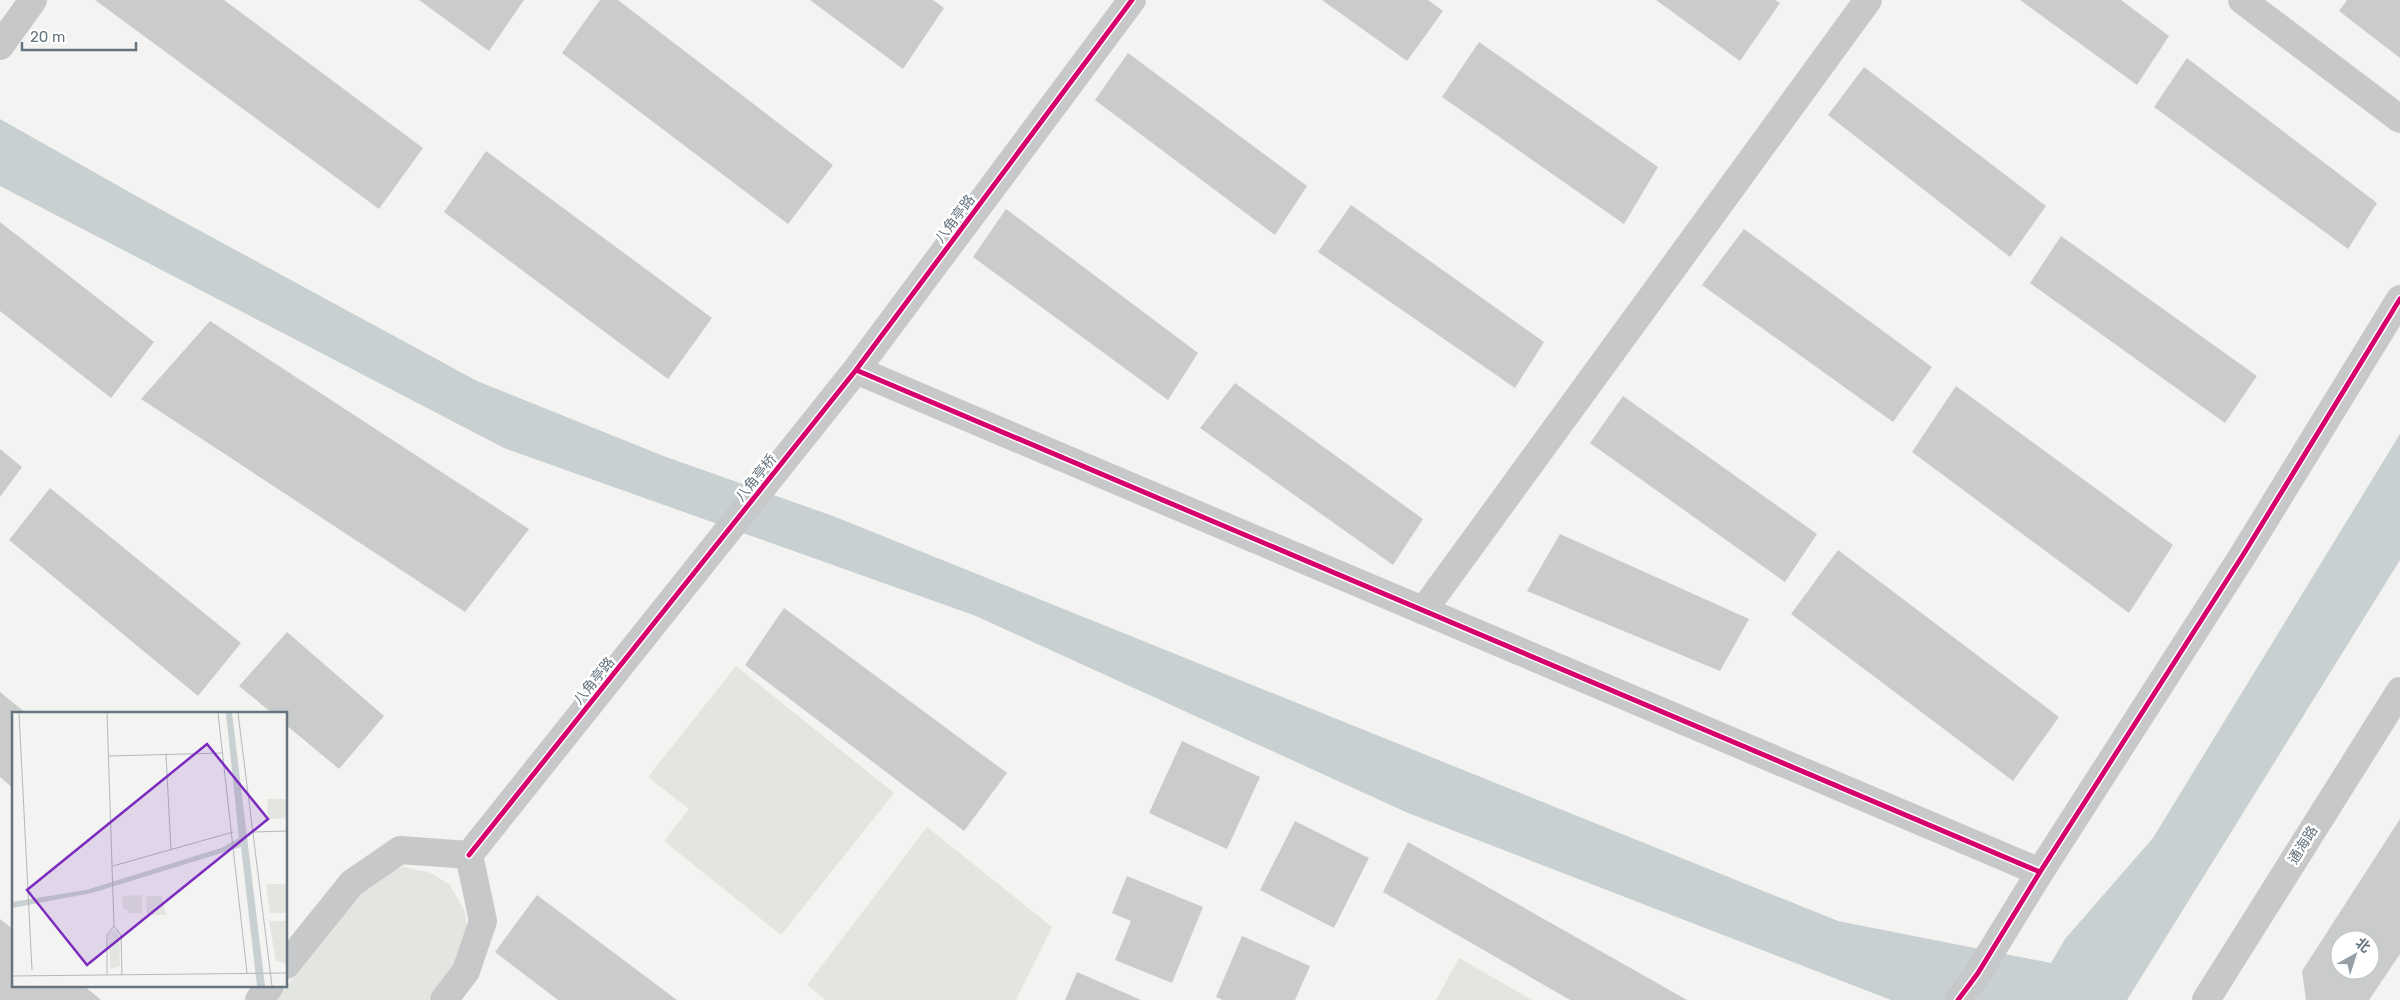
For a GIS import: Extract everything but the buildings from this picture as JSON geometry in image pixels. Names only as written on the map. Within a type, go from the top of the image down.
[{"type":"street","points":[[0,46],[33,0]]},
{"type":"street","name":"八角亭路","points":[[794,450],[856,370],[1132,0]]},
{"type":"street","points":[[1423,611],[1868,0]]},
{"type":"street","points":[[2242,0],[2400,119]]},
{"type":"street","points":[[1958,1000],[1978,973],[2040,872],[2243,555],[2400,299]]},
{"type":"street","points":[[856,370],[2040,872]]},
{"type":"street","name":"八角亭桥","points":[[736,521],[794,450]]},
{"type":"street","name":"八角亭路","points":[[469,855],[736,521]]},
{"type":"street","name":"通海路","points":[[2206,1000],[2400,691]]},
{"type":"street","points":[[288,963],[352,883],[400,850],[469,855],[483,921],[466,971],[444,1000]]},
{"type":"street","points":[[259,1000],[268,988]]},
{"type":"shaded area","points":[[0,119],[147,202],[477,381],[666,457],[833,516],[1838,921],[2051,963],[2065,939],[2153,838],[2400,434],[2400,560],[2127,1000],[1891,1000],[1408,813],[976,616],[504,448],[0,186]]},
{"type":"shaded area","points":[[736,666],[894,793],[781,935],[664,841],[689,809],[648,777]]},
{"type":"shaded area","points":[[927,827],[1052,927],[1016,1000],[826,1000],[807,985]]},
{"type":"shaded area","points":[[404,867],[431,873],[450,885],[465,912],[468,937],[456,963],[429,1000],[276,1000],[285,988],[288,988],[288,984],[367,882],[378,875]]},
{"type":"shaded area","points":[[1459,958],[1532,1000],[1436,1000]]},
{"type":"cycle path","points":[[469,855],[856,370],[1132,0]]},
{"type":"cycle path","points":[[1958,1000],[1978,973],[2040,872],[2243,555],[2400,299]]},
{"type":"cycle path","points":[[856,370],[2040,872]]}]
